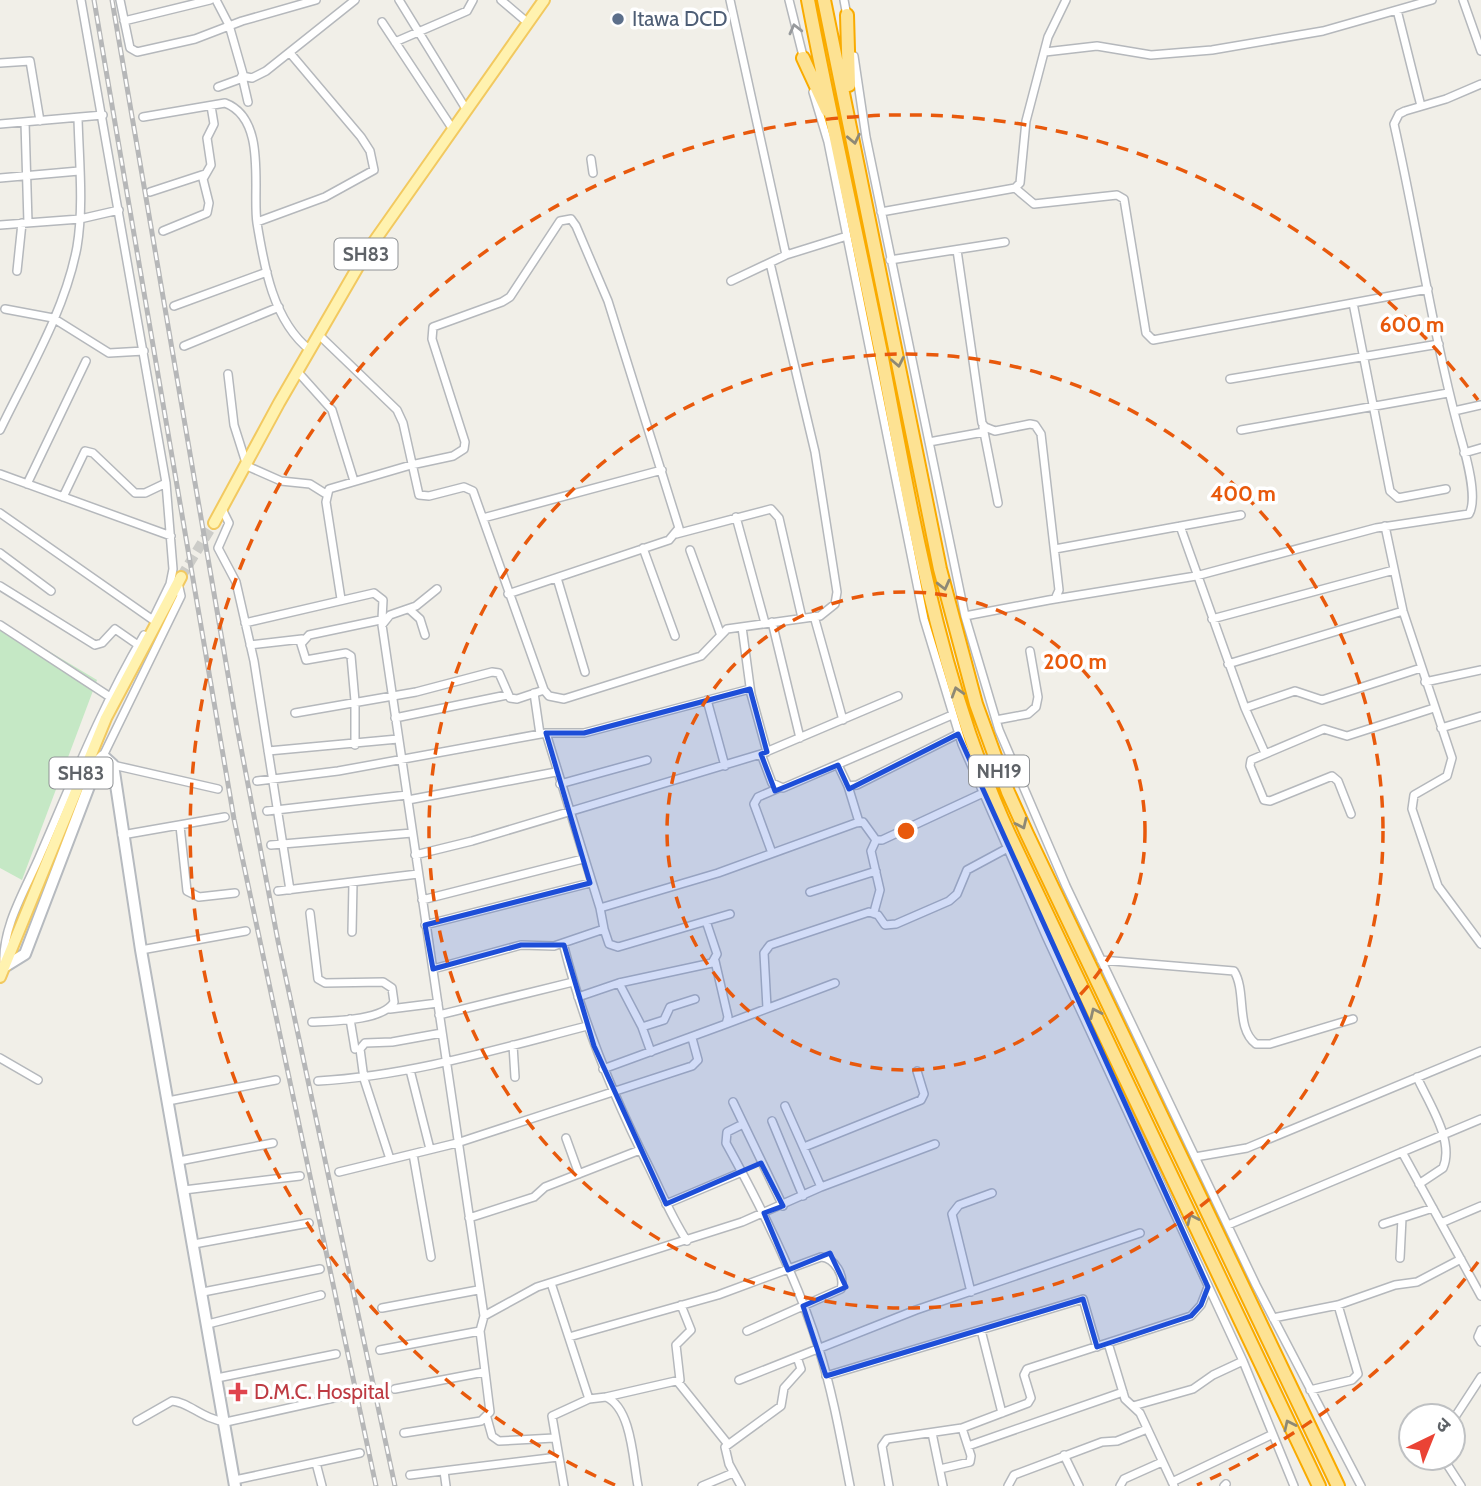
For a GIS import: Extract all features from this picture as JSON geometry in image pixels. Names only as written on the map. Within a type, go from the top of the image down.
[{"type":"highway","name":"NH19","points":[[808,0],[932,606],[988,787],[1319,1486]]},
{"type":"highway","name":"NH19","points":[[824,0],[940,569],[992,752],[1033,846],[1338,1486]]},
{"type":"highway","points":[[847,15],[849,115]]},
{"type":"highway","points":[[803,58],[837,132]]},
{"type":"main road","name":"SH83","points":[[214,523],[317,334],[391,216],[544,0]]},
{"type":"main road","name":"SH83","points":[[2,972],[106,718],[179,580]]},
{"type":"street","points":[[2,972],[3,944],[110,697],[153,620],[172,577],[166,483],[81,0]]},
{"type":"street","points":[[120,0],[130,48],[138,52],[195,39],[229,25],[316,0]]},
{"type":"street","points":[[124,22],[210,0]]},
{"type":"street","points":[[218,87],[242,76],[252,78],[266,71],[346,3],[355,0]]},
{"type":"street","points":[[399,0],[466,109]]},
{"type":"street","points":[[395,42],[467,11],[474,0]]},
{"type":"street","points":[[501,0],[528,23]]},
{"type":"street","points":[[730,0],[786,255]]},
{"type":"street","points":[[789,0],[828,142],[924,619],[958,734],[981,794],[1243,1361],[1294,1486]]},
{"type":"street","points":[[844,0],[890,260],[965,616],[996,720],[1026,798],[1101,960],[1273,1318],[1361,1486]]},
{"type":"street","points":[[881,212],[1015,188],[1020,183],[1026,121],[1045,52],[1066,0]]},
{"type":"street","points":[[1045,52],[1097,46],[1151,55],[1212,50],[1324,31],[1432,0]]},
{"type":"street","points":[[1463,0],[1481,51]]},
{"type":"street","points":[[218,1],[229,25],[248,102]]},
{"type":"street","points":[[1397,10],[1421,106]]},
{"type":"street","points":[[382,22],[452,128]]},
{"type":"street","points":[[257,222],[326,197],[374,170],[370,151],[361,137],[290,53]]},
{"type":"street","points":[[0,63],[30,61],[40,121]]},
{"type":"street","points":[[965,616],[1196,576],[1385,526],[1465,516],[1472,510],[1464,453],[1448,393],[1394,124],[1399,114],[1481,84]]},
{"type":"street","points":[[143,117],[230,105],[248,131],[258,170],[257,222],[267,272],[288,328],[310,350]]},
{"type":"street","points":[[163,231],[207,213],[209,203],[203,182],[211,165],[207,138],[214,124],[211,106]]},
{"type":"street","points":[[0,124],[103,116]]},
{"type":"street","points":[[0,430],[53,318],[76,249],[80,219],[78,117]]},
{"type":"street","points":[[17,271],[25,223],[26,122]]},
{"type":"street","points":[[591,159],[593,173]]},
{"type":"street","points":[[0,178],[79,171]]},
{"type":"street","points":[[150,192],[205,174]]},
{"type":"street","points":[[1015,188],[1034,204],[1117,195],[1124,199],[1146,333],[1153,340],[1428,289]]},
{"type":"street","points":[[0,225],[80,219],[120,210]]},
{"type":"street","points":[[341,599],[327,495],[329,489],[411,465],[453,457],[464,449],[466,442],[432,339],[433,327],[510,297],[560,221],[565,218],[571,219],[576,226],[598,272],[677,519],[676,534]]},
{"type":"street","points":[[731,281],[786,255],[847,236]]},
{"type":"street","points":[[890,260],[1005,242]]},
{"type":"street","points":[[957,250],[982,423],[998,503]]},
{"type":"street","points":[[317,334],[397,410],[403,423],[419,495],[429,496],[468,487],[483,518],[544,690],[549,696],[564,699],[690,660],[709,649],[720,633],[742,626],[814,617],[828,612],[835,604],[837,593],[815,452],[770,263]]},
{"type":"street","points":[[174,306],[267,272]]},
{"type":"street","points":[[1353,303],[1393,495],[1398,498],[1446,489]]},
{"type":"street","points":[[184,346],[279,307]]},
{"type":"street","points":[[5,309],[53,318],[109,353],[144,351]]},
{"type":"street","points":[[1230,379],[1439,344]]},
{"type":"street","points":[[27,484],[86,361]]},
{"type":"street","points":[[297,372],[332,410],[354,481]]},
{"type":"street","points":[[228,374],[232,417],[247,466],[281,481],[310,484],[327,495]]},
{"type":"street","points":[[1241,430],[1448,393]]},
{"type":"street","points":[[1454,411],[1481,405]]},
{"type":"street","points":[[982,423],[995,431],[1030,424],[1039,429],[1059,590],[1055,599]]},
{"type":"street","points":[[929,442],[984,432]]},
{"type":"street","points":[[1464,453],[1481,449]]},
{"type":"street","points":[[63,497],[85,451],[93,453],[135,493],[145,493],[166,483]]},
{"type":"street","points":[[483,518],[662,470]]},
{"type":"street","points":[[0,474],[171,536]]},
{"type":"street","points":[[1472,497],[1481,495]]},
{"type":"street","points":[[222,509],[229,523],[218,548],[234,575],[250,645],[279,808],[290,890]]},
{"type":"street","points":[[508,594],[676,534],[766,509],[776,512],[802,618]]},
{"type":"street","points":[[0,513],[153,620]]},
{"type":"street","points":[[1055,549],[1241,515]]},
{"type":"street","points":[[736,517],[769,623],[800,738]]},
{"type":"street","points":[[1180,526],[1228,664],[1265,753]]},
{"type":"street","points":[[1385,526],[1403,611],[1452,758],[1450,771],[1442,780],[1414,795],[1412,809],[1438,886],[1481,944]]},
{"type":"street","points":[[643,548],[675,636]]},
{"type":"street","points":[[690,550],[720,633]]},
{"type":"street","points":[[0,553],[51,591]]},
{"type":"street","points":[[1212,619],[1394,570]]},
{"type":"street","points":[[557,578],[585,672]]},
{"type":"street","points":[[2,972],[25,954],[99,760],[181,596],[179,580]]},
{"type":"street","points":[[0,586],[95,645],[102,643],[115,629],[138,645]]},
{"type":"street","points":[[250,645],[302,639],[383,619],[410,609],[437,589]]},
{"type":"street","points":[[245,623],[341,599],[379,595],[384,604],[382,625],[392,697],[404,760],[425,925],[484,1316],[480,1331],[490,1412],[487,1418],[492,1436],[499,1441],[554,1438]]},
{"type":"street","points":[[410,609],[420,619],[425,635]]},
{"type":"street","points":[[1228,664],[1308,637],[1403,611]]},
{"type":"street","points":[[814,617],[843,720]]},
{"type":"street","points":[[0,625],[110,697]]},
{"type":"street","points":[[742,626],[750,689],[764,753],[772,783],[779,788]]},
{"type":"street","points":[[302,639],[303,657],[306,660],[346,653],[351,656],[355,745]]},
{"type":"street","points":[[996,720],[1028,713],[1036,707],[1038,697],[1030,651]]},
{"type":"street","points":[[1245,708],[1295,691],[1322,700],[1421,668]]},
{"type":"street","points":[[1425,681],[1481,670]]},
{"type":"street","points":[[295,713],[392,697],[495,672],[501,677],[507,695]]},
{"type":"street","points":[[257,781],[404,760],[543,733],[584,733],[750,689]]},
{"type":"street","points":[[395,718],[507,695],[517,699],[544,690]]},
{"type":"street","points":[[534,693],[543,733],[600,908],[609,944],[618,947],[730,914]]},
{"type":"street","points":[[415,855],[725,766],[764,753],[898,696]]},
{"type":"street","points":[[707,700],[725,766]]},
{"type":"street","points":[[1351,814],[1338,781],[1332,776],[1270,801],[1264,800],[1250,762],[1265,753],[1325,729],[1329,728],[1347,736],[1434,708]]},
{"type":"street","points":[[772,853],[754,804],[758,797],[952,715]]},
{"type":"street","points":[[1441,728],[1481,716]]},
{"type":"street","points":[[848,786],[857,785],[958,734]]},
{"type":"street","points":[[268,751],[398,739]]},
{"type":"street","points":[[103,756],[113,765],[218,789]]},
{"type":"street","points":[[560,784],[647,760]]},
{"type":"street","points":[[113,765],[141,950],[235,1483],[360,1453]]},
{"type":"street","points":[[838,765],[848,786],[859,822]]},
{"type":"street","points":[[267,811],[407,797],[556,772]]},
{"type":"street","points":[[876,840],[892,836],[981,794]]},
{"type":"street","points":[[122,835],[225,817]]},
{"type":"street","points":[[600,908],[859,822],[866,825],[876,840]]},
{"type":"street","points":[[180,826],[187,891],[199,897],[235,893]]},
{"type":"street","points":[[271,845],[412,833]]},
{"type":"street","points":[[874,912],[880,890],[871,851],[876,840]]},
{"type":"street","points":[[874,912],[890,926],[949,901],[957,894],[967,870],[1006,849]]},
{"type":"street","points":[[422,900],[583,859]]},
{"type":"street","points":[[810,892],[876,871]]},
{"type":"street","points":[[278,891],[418,874]]},
{"type":"street","points":[[352,932],[353,883]]},
{"type":"street","points":[[425,925],[590,883]]},
{"type":"street","points":[[767,1008],[766,948],[874,912]]},
{"type":"street","points":[[310,913],[318,979],[325,983],[388,984],[394,1002],[389,1010]]},
{"type":"street","points":[[706,921],[717,954],[715,961],[728,1017],[726,1024]]},
{"type":"street","points":[[433,969],[521,945],[563,943],[604,929]]},
{"type":"street","points":[[141,950],[246,931]]},
{"type":"street","points":[[563,943],[573,982],[603,1069],[640,1150],[687,1241]]},
{"type":"street","points":[[1101,960],[1234,971],[1239,979],[1247,1031],[1256,1044],[1270,1044],[1353,1019]]},
{"type":"street","points":[[578,997],[619,983],[715,961]]},
{"type":"street","points":[[439,1015],[573,982]]},
{"type":"street","points":[[619,983],[642,1027],[650,1052]]},
{"type":"street","points":[[603,1069],[835,983]]},
{"type":"street","points":[[642,1027],[664,1020],[670,1007],[695,999]]},
{"type":"street","points":[[312,1022],[351,1020],[389,1010],[438,1003]]},
{"type":"street","points":[[351,1020],[355,1049]]},
{"type":"street","points":[[318,1081],[364,1079],[410,1070],[587,1026]]},
{"type":"street","points":[[390,1159],[364,1079],[360,1049],[365,1043],[392,1042],[442,1033]]},
{"type":"street","points":[[339,1172],[457,1143],[696,1063],[698,1056],[692,1038]]},
{"type":"street","points":[[513,1045],[515,1077]]},
{"type":"street","points":[[1195,1157],[1247,1148],[1481,1051]]},
{"type":"street","points":[[0,1058],[38,1080]]},
{"type":"street","points":[[410,1070],[430,1149]]},
{"type":"street","points":[[804,1147],[921,1100],[924,1094],[916,1071]]},
{"type":"street","points":[[1417,1077],[1443,1135],[1445,1165],[1439,1172],[1419,1184]]},
{"type":"street","points":[[168,1101],[276,1080]]},
{"type":"street","points":[[733,1102],[783,1206]]},
{"type":"street","points":[[785,1106],[821,1187]]},
{"type":"street","points":[[1228,1225],[1481,1119]]},
{"type":"street","points":[[772,1121],[803,1196]]},
{"type":"street","points":[[743,1124],[731,1129],[725,1138],[764,1213],[819,1348],[850,1486]]},
{"type":"street","points":[[566,1138],[579,1174]]},
{"type":"street","points":[[179,1161],[272,1143]]},
{"type":"street","points":[[484,1316],[551,1283],[687,1241],[783,1206],[821,1187],[935,1144]]},
{"type":"street","points":[[469,1218],[534,1197],[545,1187],[640,1150]]},
{"type":"street","points":[[1402,1152],[1481,1296]]},
{"type":"street","points":[[413,1154],[431,1257]]},
{"type":"street","points":[[667,1205],[742,1172]]},
{"type":"street","points":[[184,1190],[300,1176]]},
{"type":"street","points":[[971,1292],[952,1214],[959,1205],[992,1193]]},
{"type":"street","points":[[1441,1223],[1481,1206]]},
{"type":"street","points":[[1382,1224],[1433,1208]]},
{"type":"street","points":[[1400,1258],[1402,1218]]},
{"type":"street","points":[[194,1244],[309,1223]]},
{"type":"street","points":[[739,1380],[971,1292],[1140,1233]]},
{"type":"street","points":[[569,1337],[718,1295],[826,1256],[834,1263],[842,1279],[841,1289],[747,1331]]},
{"type":"street","points":[[1273,1318],[1338,1306],[1395,1285],[1423,1280],[1461,1259]]},
{"type":"street","points":[[203,1292],[320,1269]]},
{"type":"street","points":[[551,1283],[589,1399]]},
{"type":"street","points":[[889,1486],[882,1454],[884,1441],[892,1437],[962,1428],[1030,1400],[1024,1375],[1027,1369],[1191,1316],[1201,1305],[1208,1287]]},
{"type":"street","points":[[382,1308],[478,1290]]},
{"type":"street","points":[[208,1324],[321,1296]]},
{"type":"street","points":[[826,1376],[1083,1300],[1097,1347]]},
{"type":"street","points":[[564,1486],[552,1416],[589,1399],[678,1382],[681,1377],[676,1345],[691,1330],[681,1304]]},
{"type":"street","points":[[1310,1390],[1352,1380],[1357,1374],[1338,1306]]},
{"type":"street","points":[[981,1330],[1002,1413]]},
{"type":"street","points":[[1481,1330],[1481,1342]]},
{"type":"street","points":[[380,1350],[480,1331]]},
{"type":"street","points":[[1108,1343],[1125,1399],[1133,1406],[1147,1429],[1173,1484],[1271,1435]]},
{"type":"street","points":[[217,1378],[336,1354]]},
{"type":"street","points":[[741,1486],[725,1451],[727,1443],[754,1428],[781,1406],[784,1388],[801,1369],[797,1357]]},
{"type":"street","points":[[1133,1406],[1193,1390],[1219,1372],[1243,1361]]},
{"type":"street","points":[[395,1389],[484,1372]]},
{"type":"street","points":[[1465,1402],[1481,1377]]},
{"type":"street","points":[[678,1382],[727,1443]]},
{"type":"street","points":[[968,1446],[1123,1392]]},
{"type":"street","points":[[137,1421],[172,1401],[184,1403],[207,1419],[226,1422],[347,1395]]},
{"type":"street","points":[[606,1397],[617,1407],[629,1431],[638,1486]]},
{"type":"street","points":[[404,1433],[487,1418]]},
{"type":"street","points":[[940,1469],[970,1462],[962,1428]]},
{"type":"street","points":[[1008,1486],[1014,1475],[1064,1455],[1147,1429]]},
{"type":"street","points":[[932,1433],[943,1486]]},
{"type":"street","points":[[1064,1455],[1079,1486]]},
{"type":"street","points":[[410,1475],[558,1457]]},
{"type":"street","points":[[1119,1486],[1124,1479],[1162,1462]]},
{"type":"street","points":[[316,1463],[322,1486]]},
{"type":"street","points":[[444,1471],[446,1486]]},
{"type":"street","points":[[705,1485],[733,1473]]},
{"type":"highlighted area","points":[[750,689],[767,752],[761,754],[775,791],[838,765],[849,789],[958,734],[1208,1287],[1201,1305],[1191,1316],[1097,1347],[1083,1299],[826,1376],[803,1306],[846,1287],[830,1253],[788,1270],[764,1213],[783,1206],[761,1163],[666,1204],[594,1046],[564,945],[521,945],[433,969],[425,925],[590,883],[546,733],[584,733]]},
{"type":"green space","points":[[0,622],[97,680],[22,880],[0,868]]},
{"type":"tunnel","points":[[181,577],[214,523]]},
{"type":"railway","points":[[94,0],[234,819],[376,1486]]},
{"type":"railway","points":[[112,0],[237,727],[278,941],[395,1486]]},
{"type":"place","name":"Itawa DCD","points":[[618,19]]},
{"type":"place","name":"D.M.C. Hospital","points":[[238,1392]]}]
